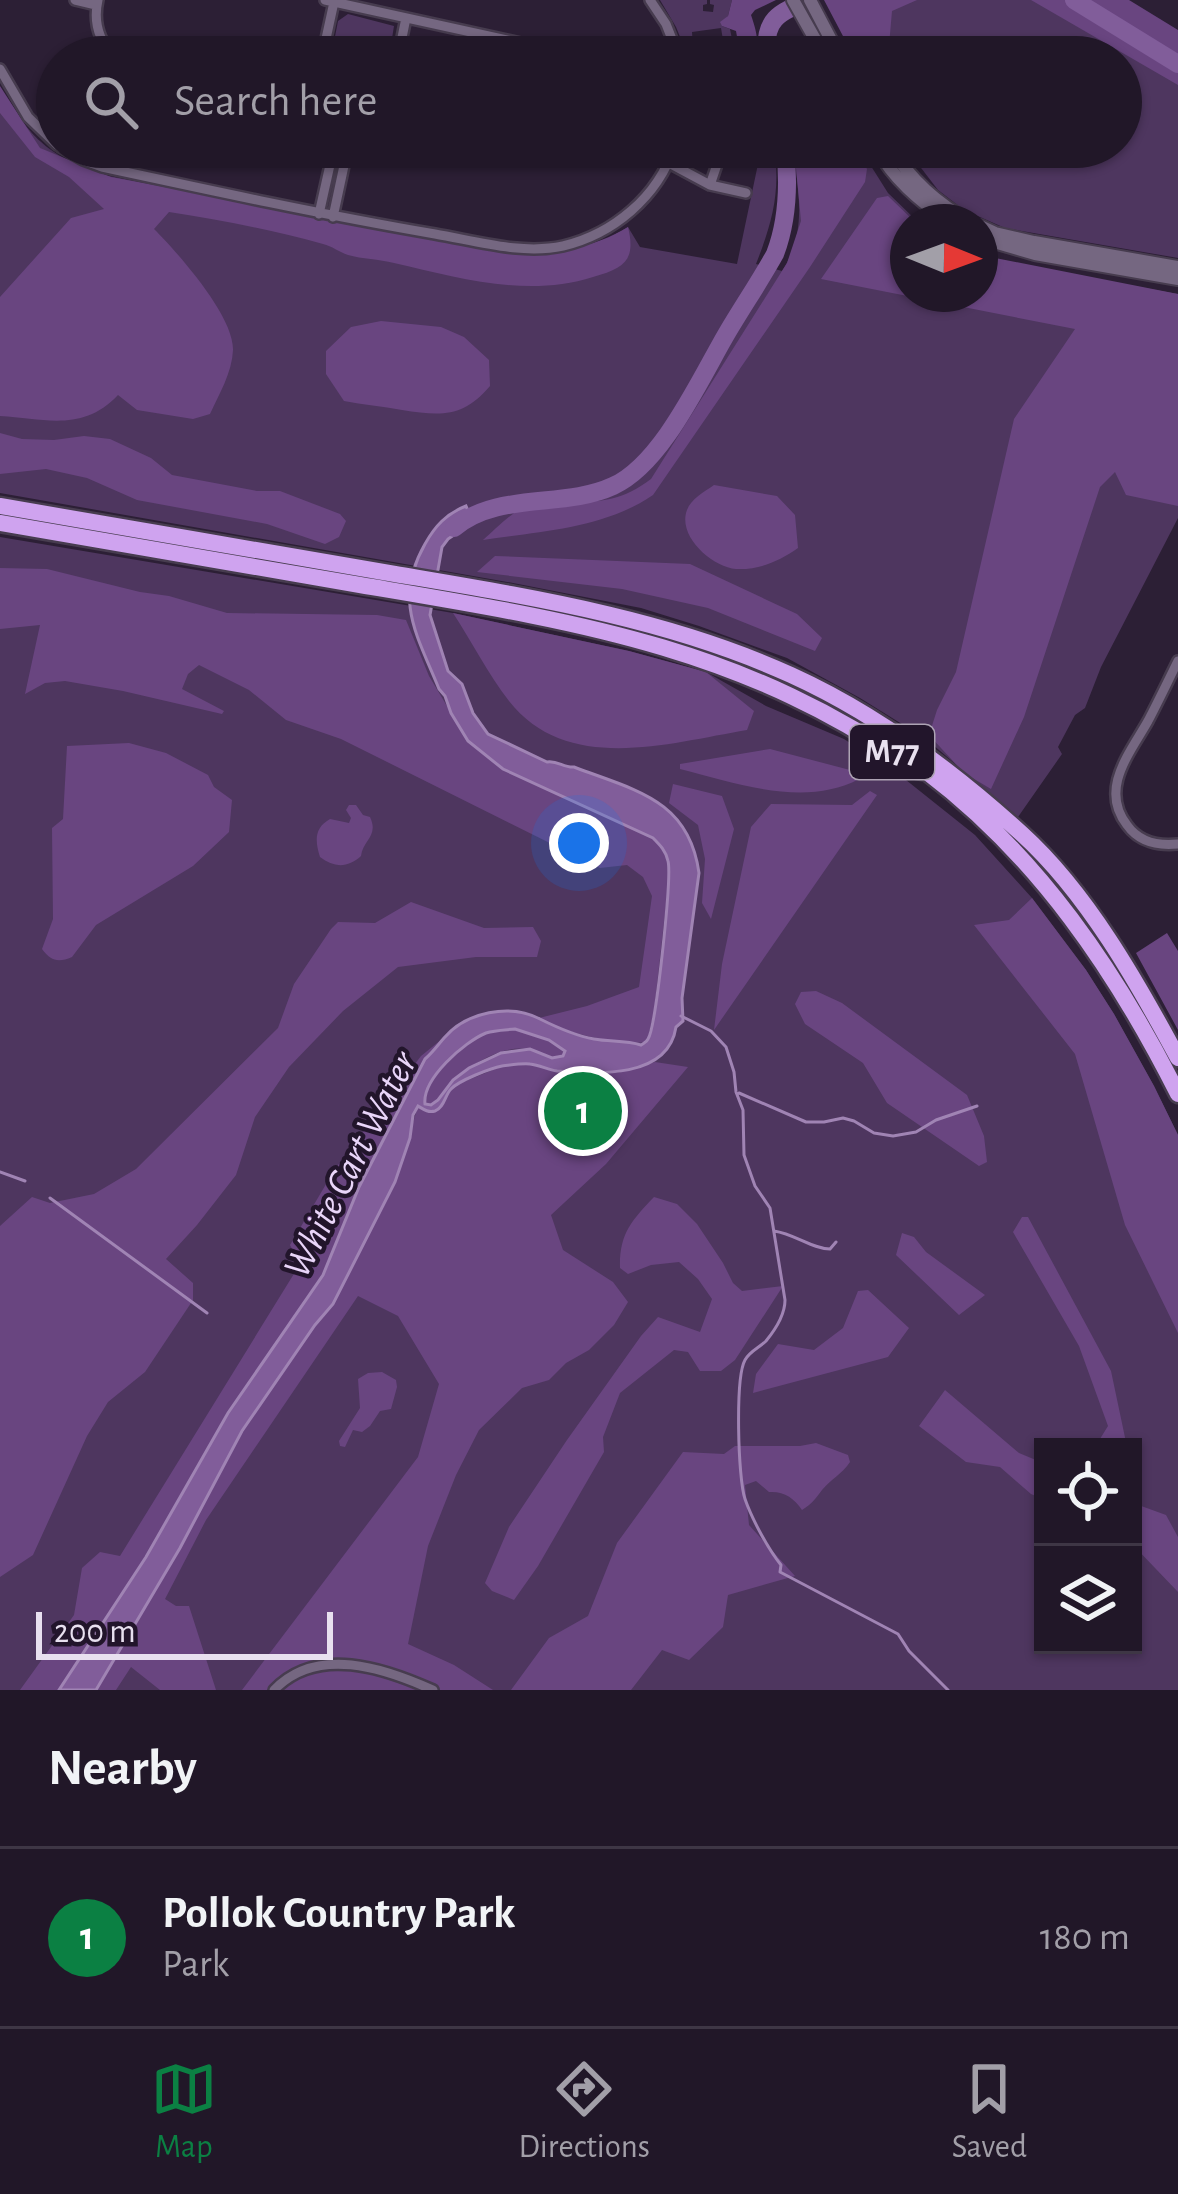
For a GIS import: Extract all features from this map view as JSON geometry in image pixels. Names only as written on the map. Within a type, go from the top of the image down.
[{"type":"highway","name":"M77","points":[[0,506],[382,580]]},
{"type":"highway","name":"M77","points":[[0,523],[618,616],[724,647],[813,685],[908,742],[1020,831],[1059,874],[1117,955],[1178,1058]]},
{"type":"highway","name":"M77","points":[[470,595],[696,656],[741,673],[826,712],[943,784],[1022,858],[1070,916],[1138,1019],[1178,1094]]},
{"type":"street","points":[[75,0],[97,2],[101,36]]},
{"type":"street","points":[[650,0],[671,36]]},
{"type":"street","points":[[810,0],[822,36]]},
{"type":"street","points":[[325,36],[329,1],[379,6],[406,18],[489,36]]},
{"type":"street","points":[[796,1],[820,36]]},
{"type":"street","points":[[402,36],[406,18]]},
{"type":"street","points":[[0,69],[36,124]]},
{"type":"street","points":[[107,168],[333,217],[522,249],[559,247],[598,235],[638,206],[665,168]]},
{"type":"street","points":[[319,214],[329,168]]},
{"type":"street","points":[[333,217],[344,168]]},
{"type":"street","points":[[678,168],[710,185],[746,193]]},
{"type":"street","points":[[710,185],[715,168]]},
{"type":"street","points":[[887,168],[924,204]]},
{"type":"street","points":[[906,168],[944,204]]},
{"type":"street","points":[[998,234],[1178,267]]},
{"type":"street","points":[[998,243],[1178,279]]},
{"type":"street","points":[[1178,662],[1121,765],[1116,789],[1118,808],[1132,832],[1146,841],[1178,844]]},
{"type":"street","points":[[274,1690],[304,1669],[343,1662],[404,1677],[433,1690]]},
{"type":"shaded area","points":[[660,0],[707,0],[703,11],[713,12],[710,0],[732,0],[722,26],[730,29],[731,36],[722,36],[721,28],[680,36]]},
{"type":"shaded area","points":[[732,0],[776,0],[751,15],[756,36],[737,36],[736,31],[722,26],[720,22],[728,16]]},
{"type":"shaded area","points":[[824,0],[917,0],[892,11],[890,36],[843,36]]},
{"type":"shaded area","points":[[827,0],[1059,0],[1117,36],[844,36]]},
{"type":"shaded area","points":[[1031,0],[1129,0],[1178,30],[1178,85],[1142,64],[1142,36],[1093,36]]},
{"type":"shaded area","points":[[348,14],[394,26],[392,36],[335,36],[338,21]]},
{"type":"shaded area","points":[[1142,52],[1178,74],[1178,258],[1005,228],[998,225],[998,204],[956,204],[921,168],[1142,168]]},
{"type":"shaded area","points":[[0,86],[36,142],[36,158],[35,157],[0,113]]},
{"type":"shaded area","points":[[0,87],[36,137],[36,168],[83,168],[532,257],[588,250],[628,227],[640,247],[737,264],[757,168],[775,168],[774,207],[756,264],[782,271],[798,226],[796,168],[872,168],[899,204],[890,204],[890,312],[998,312],[998,262],[1178,294],[1178,518],[1101,667],[1085,708],[1075,715],[1058,747],[1062,754],[1018,817],[926,739],[787,658],[641,608],[0,493]]},
{"type":"shaded area","points":[[54,168],[89,168],[111,177],[525,255],[591,244],[628,227],[629,255],[613,270],[593,277],[518,286],[353,256],[285,234],[169,212],[154,229],[203,286],[231,336],[230,367],[210,414],[193,419],[137,410],[118,395],[105,407],[77,419],[0,416],[0,297],[71,218],[104,209]]},
{"type":"shaded area","points":[[796,168],[866,168],[865,182],[810,267],[653,495],[593,522],[483,540],[524,507],[605,500],[651,479],[787,263],[801,221]]},
{"type":"shaded area","points":[[888,196],[896,204],[890,204],[890,293],[821,279],[877,198]]},
{"type":"shaded area","points":[[998,259],[1178,294],[1178,506],[1126,495],[1115,472],[1100,487],[1024,717],[991,789],[964,773],[929,735],[956,672],[1014,419],[1075,329],[989,312],[998,312]]},
{"type":"shaded area","points":[[381,321],[441,327],[464,337],[489,360],[490,386],[470,404],[451,412],[344,401],[326,374],[326,351],[351,327]]},
{"type":"shaded area","points":[[0,433],[22,439],[110,439],[151,458],[172,475],[280,491],[340,514],[346,521],[339,537],[325,544],[267,524],[137,500],[87,478],[46,469],[0,474]]},
{"type":"shaded area","points":[[714,485],[777,496],[795,515],[798,548],[769,564],[745,569],[727,567],[707,556],[692,540],[685,520],[692,502]]},
{"type":"shaded area","points":[[466,506],[473,522],[442,547],[430,615],[448,671],[462,684],[473,713],[488,734],[547,762],[637,791],[671,813],[684,828],[699,873],[683,1021],[660,1056],[646,1065],[592,1073],[527,1064],[502,1066],[455,1086],[435,1111],[418,1106],[395,1182],[333,1304],[242,1431],[96,1690],[59,1690],[146,1557],[228,1413],[323,1275],[359,1187],[425,1059],[464,1022],[502,1011],[528,1014],[594,1039],[641,1045],[648,1039],[666,921],[669,873],[664,851],[653,838],[503,769],[468,741],[416,634],[410,600],[416,564],[437,526]],"holes":[[[515,1029],[549,1040],[565,1051],[563,1056],[552,1058],[530,1049],[501,1053],[469,1068],[438,1100],[425,1104],[437,1073],[477,1038]]]},
{"type":"shaded area","points":[[0,537],[453,613],[706,672],[766,706],[844,739],[901,776],[975,835],[1032,898],[1086,970],[1178,1135],[1178,1690],[0,1690]]},
{"type":"shaded area","points":[[495,556],[690,564],[797,614],[822,638],[815,651],[708,608],[622,589],[477,572]]},
{"type":"shaded area","points":[[0,568],[47,569],[227,613],[377,615],[406,620],[429,676],[468,741],[480,752],[503,769],[653,838],[665,852],[670,868],[647,1042],[592,1037],[539,1018],[639,987],[652,896],[643,877],[627,865],[600,868],[341,739],[286,720],[249,690],[199,665],[188,674],[182,689],[224,711],[222,714],[65,681],[45,683],[25,694],[40,625],[0,629]]},
{"type":"shaded area","points":[[453,613],[706,672],[754,711],[747,730],[653,746],[589,746],[560,739],[533,724],[509,701]]},
{"type":"shaded area","points":[[129,743],[166,753],[208,775],[214,787],[232,800],[229,832],[193,866],[96,925],[72,957],[55,960],[42,949],[53,919],[52,828],[63,819],[67,746]]},
{"type":"shaded area","points":[[770,749],[850,770],[859,779],[816,792],[793,792],[680,769],[680,764]]},
{"type":"shaded area","points":[[673,784],[722,796],[734,829],[711,919],[702,903],[705,859],[698,825],[669,803]]},
{"type":"shaded area","points":[[870,791],[877,795],[714,1030],[722,964],[751,827],[771,804],[852,805]]},
{"type":"shaded area","points":[[349,805],[370,817],[373,829],[361,856],[336,865],[320,857],[317,835],[330,819],[349,823]]},
{"type":"shaded area","points":[[1032,898],[1114,1014],[1178,1135],[1178,1333],[1125,1225],[1075,1054],[974,925],[1009,920]]},
{"type":"shaded area","points":[[411,902],[484,928],[533,927],[541,941],[537,957],[476,957],[398,967],[343,1011],[289,1067],[255,1117],[236,1175],[166,1259],[193,1283],[193,1300],[145,1372],[108,1402],[87,1436],[33,1555],[0,1577],[0,1226],[32,1197],[50,1203],[94,1194],[136,1169],[278,1028],[294,984],[338,922],[375,923]]},
{"type":"shaded area","points":[[1167,933],[1178,951],[1178,1030],[1136,953]]},
{"type":"shaded area","points":[[816,991],[842,1003],[967,1095],[984,1136],[987,1162],[979,1166],[887,1103],[863,1063],[805,1024],[795,1004],[801,992]]},
{"type":"shaded area","points":[[515,1029],[549,1040],[565,1051],[563,1057],[527,1049],[504,1051],[471,1067],[431,1105],[424,1104],[430,1084],[456,1053],[486,1033]]},
{"type":"shaded area","points":[[442,1039],[424,1059],[359,1187],[323,1275],[228,1413],[146,1557],[59,1690],[20,1690],[74,1615],[82,1568],[100,1552],[120,1556],[300,1264],[290,1245],[335,1169],[421,1056]]},
{"type":"shaded area","points":[[655,1062],[688,1067],[606,1164],[551,1215],[563,1250],[613,1282],[628,1302],[614,1325],[589,1350],[549,1380],[522,1388],[479,1430],[428,1546],[408,1644],[493,1690],[242,1690],[418,1457],[439,1384],[398,1316],[358,1296],[206,1520],[165,1599],[176,1606],[189,1606],[216,1690],[160,1690],[131,1667],[116,1690],[96,1690],[242,1431],[333,1304],[395,1182],[418,1106],[443,1103],[451,1087],[505,1065],[529,1063],[550,1070],[617,1073]]},
{"type":"shaded area","points":[[654,1197],[677,1204],[697,1224],[742,1291],[783,1286],[735,1360],[721,1371],[700,1371],[688,1352],[674,1350],[620,1393],[603,1437],[604,1452],[514,1600],[485,1583],[509,1527],[641,1336],[658,1317],[700,1332],[712,1299],[679,1262],[628,1274],[620,1268],[628,1228]]},
{"type":"shaded area","points":[[1022,1217],[1028,1217],[1111,1371],[1125,1438],[1101,1438],[1108,1426],[1079,1346],[1013,1232]]},
{"type":"shaded area","points":[[902,1233],[914,1237],[926,1252],[985,1295],[959,1315],[896,1255]]},
{"type":"shaded area","points":[[868,1290],[909,1328],[888,1357],[753,1393],[756,1374],[778,1344],[814,1350],[843,1328],[858,1291]]},
{"type":"shaded area","points":[[382,1372],[396,1380],[391,1409],[380,1411],[362,1432],[353,1430],[345,1447],[340,1446],[360,1408],[358,1379]]},
{"type":"shaded area","points":[[945,1390],[1019,1453],[1034,1459],[1034,1495],[1000,1467],[966,1462],[919,1426]]},
{"type":"shaded area","points":[[816,1443],[848,1455],[850,1462],[802,1510],[788,1496],[769,1492],[756,1481],[745,1485],[749,1525],[795,1576],[728,1595],[723,1627],[689,1660],[662,1650],[631,1690],[511,1690],[549,1638],[588,1616],[617,1543],[683,1452],[724,1454],[735,1446]]},
{"type":"shaded area","points":[[1142,1506],[1166,1515],[1178,1537],[1178,1592],[1142,1554]]},
{"type":"waterway","name":"White Cart Water","points":[[768,36],[775,19],[810,0]]},
{"type":"waterway","name":"White Cart Water","points":[[1074,0],[1132,36]]},
{"type":"waterway","name":"White Cart Water","points":[[1142,42],[1178,64]]},
{"type":"waterway","name":"White Cart Water","points":[[454,528],[490,509],[594,493],[631,475],[648,459],[678,418],[775,254],[783,228],[787,168]]},
{"type":"waterway","points":[[681,1016],[711,1031],[726,1047],[743,1110],[744,1155],[755,1186],[770,1208],[785,1300],[776,1327],[747,1357],[742,1370],[739,1451],[748,1507],[781,1565],[780,1572],[898,1634],[948,1690]]},
{"type":"waterway","points":[[739,1093],[806,1122],[843,1118],[874,1133],[893,1136],[916,1132],[977,1106]]},
{"type":"waterway","points":[[0,1172],[25,1181]]},
{"type":"waterway","points":[[50,1198],[207,1313]]},
{"type":"waterway","points":[[774,1231],[823,1248],[830,1249],[836,1242]]},
{"type":"place","name":"Pollok Country Park","points":[[583,1111]]}]
